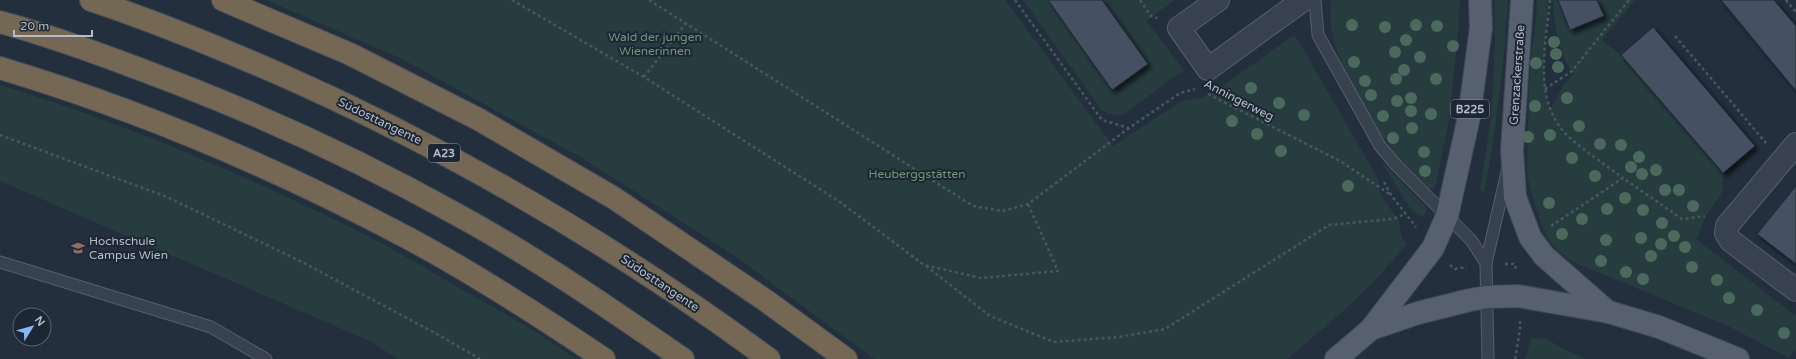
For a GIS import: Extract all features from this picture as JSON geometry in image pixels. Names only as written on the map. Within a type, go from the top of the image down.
[{"type":"highway","name":"Südosttangente","points":[[91,0],[216,46],[398,129],[474,169],[557,217],[635,265],[769,359]]},
{"type":"highway","points":[[223,0],[350,54],[478,119],[614,198],[766,300],[846,359]]},
{"type":"highway","points":[[0,22],[102,55],[198,91],[292,131],[377,172],[456,214],[528,256],[603,304],[683,359]]},
{"type":"highway","points":[[0,68],[48,83],[180,131],[308,187],[407,237],[526,307],[604,359]]},
{"type":"main road","name":"B225","points":[[1371,329],[1433,248],[1447,216],[1469,117],[1481,28],[1480,0]]},
{"type":"main road","name":"Grenzackerstraße","points":[[1522,0],[1512,150],[1515,197],[1530,237],[1544,256],[1609,312]]},
{"type":"main road","points":[[1336,359],[1371,329],[1418,313],[1487,297],[1518,296],[1609,312],[1659,327],[1738,359]]},
{"type":"street","points":[[1218,0],[1179,28],[1208,69],[1303,0]]},
{"type":"street","points":[[1796,144],[1729,227],[1731,241],[1796,290]]},
{"type":"lane","points":[[1315,0],[1318,35],[1380,146],[1397,166],[1471,240],[1486,263]]},
{"type":"lane","name":"Grenzackerstraße","points":[[1488,359],[1486,263],[1512,150]]},
{"type":"lane","points":[[0,262],[211,327],[266,359]]},
{"type":"path","points":[[512,0],[644,77],[840,202],[990,316],[1054,342],[1119,337],[1165,329],[1329,225],[1392,220],[1406,214]]},
{"type":"path","points":[[649,0],[974,206],[1003,211],[1028,204],[1058,271],[981,278],[924,265]]},
{"type":"path","points":[[1015,0],[1102,120],[1129,128]]},
{"type":"path","points":[[1550,0],[1544,68],[1545,89],[1550,111],[1566,135],[1623,178],[1682,219],[1706,216],[1725,218],[1729,227]]},
{"type":"path","points":[[1545,89],[1572,71],[1630,0]]},
{"type":"path","points":[[1786,0],[1796,12]]},
{"type":"path","points":[[644,77],[686,23]]},
{"type":"path","points":[[1675,36],[1782,161]]},
{"type":"path","name":"Anningerweg","points":[[1028,204],[1129,128],[1180,93],[1197,88]]},
{"type":"path","name":"Anningerweg","points":[[1204,92],[1340,162],[1391,195]]},
{"type":"path","points":[[0,135],[167,197],[302,262],[435,333],[480,359]]},
{"type":"path","points":[[1515,264],[1515,248],[1623,178]]},
{"type":"path","points":[[1515,359],[1520,329]]},
{"type":"green space","name":"Heuberggstätten","points":[[266,0],[1005,0],[1113,146],[1183,100],[1201,98],[1218,89],[1294,35],[1378,179],[1381,195],[1399,221],[1402,238],[1407,243],[1365,290],[1287,359],[874,359],[735,256],[582,158],[400,58]]},
{"type":"green space","points":[[1023,0],[1048,0],[1112,90],[1148,64],[1102,0],[1175,0],[1146,21],[1184,70],[1123,115],[1108,114],[1100,108]]},
{"type":"green space","points":[[1332,0],[1460,0],[1458,36],[1448,126],[1435,187],[1430,190],[1400,159],[1385,139],[1373,122],[1350,81],[1340,59],[1333,38],[1330,18]]},
{"type":"green space","points":[[1495,0],[1508,0],[1499,97],[1484,194],[1480,189],[1491,118],[1495,45]]},
{"type":"green space","points":[[1537,0],[1548,0],[1544,69],[1550,110],[1564,85],[1574,73],[1565,59],[1558,39],[1554,18],[1553,0],[1635,0],[1602,40],[1621,55],[1723,173],[1723,191],[1706,216],[1696,239],[1796,316],[1796,349],[1789,358],[1728,326],[1571,261],[1559,252],[1548,240],[1535,206],[1527,174],[1529,87]]},
{"type":"green space","points":[[0,85],[145,136],[285,196],[395,250],[529,328],[576,359],[397,359],[372,342],[0,181]]},
{"type":"green space","points":[[1381,161],[1425,206],[1426,211],[1423,217],[1411,210]]},
{"type":"green space","points":[[1531,338],[1547,339],[1585,359],[1525,359]]},
{"type":"building","points":[[1048,0],[1102,0],[1148,64],[1112,90]]},
{"type":"building","points":[[1558,0],[1597,0],[1604,16],[1570,30]]},
{"type":"building","points":[[1721,0],[1774,0],[1796,26],[1796,91]]},
{"type":"building","points":[[1653,27],[1755,146],[1723,173],[1621,55]]},
{"type":"building","points":[[1796,186],[1796,264],[1757,234]]},
{"type":"place","name":"Hochschule Campus Wien","points":[[78,248]]},
{"type":"park label","name":"Wald der jungen Wienerinnen","points":[[655,44]]}]
